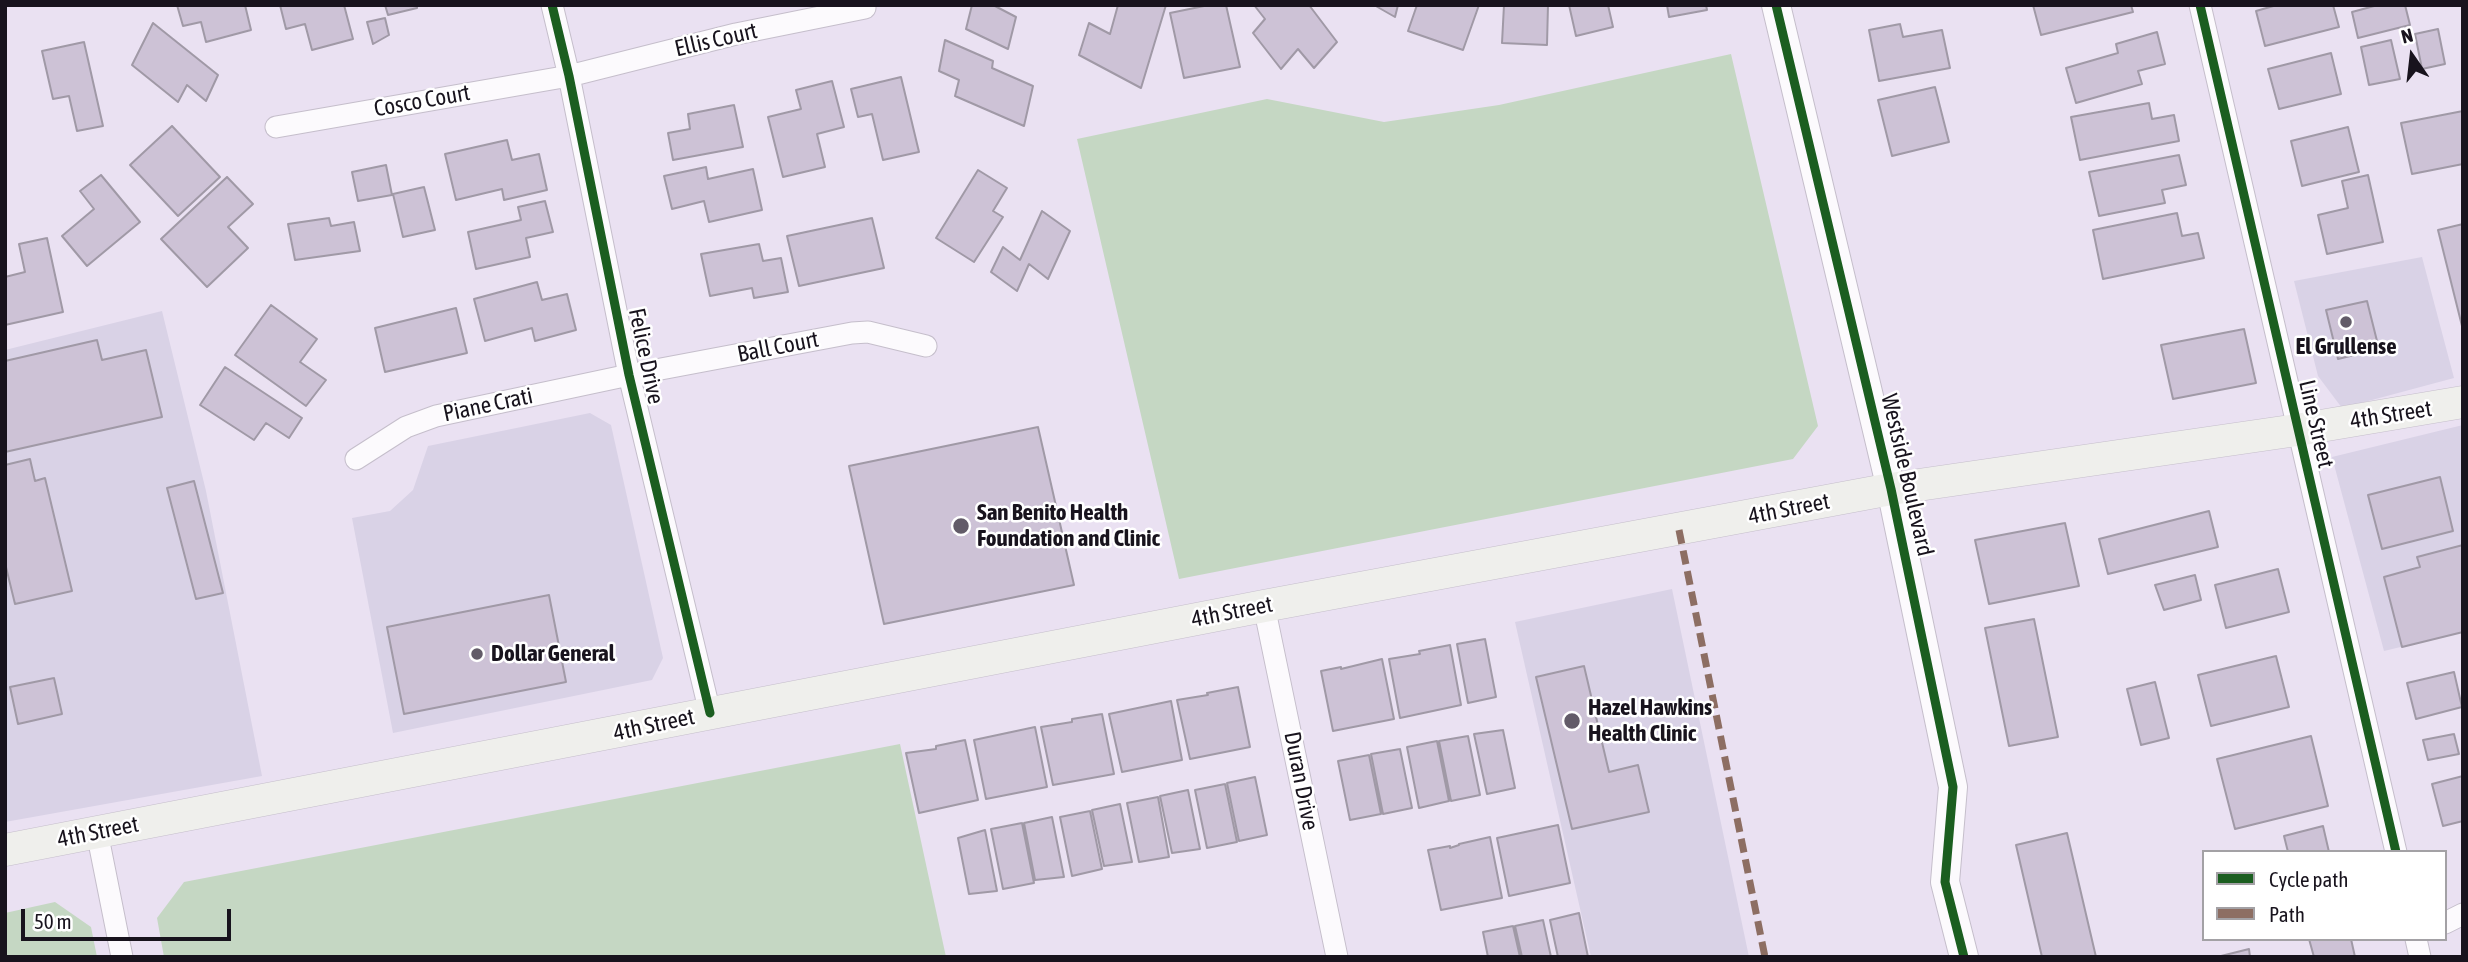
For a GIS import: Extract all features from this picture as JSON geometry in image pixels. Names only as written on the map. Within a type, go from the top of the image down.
[{"type":"main road","name":"4th Street","points":[[5,850],[1264,606],[1891,489],[2297,430],[2463,402]]},
{"type":"street","name":"Felice Drive","points":[[552,5],[569,76],[629,375],[710,713]]},
{"type":"street","name":"Westside Boulevard","points":[[1776,5],[1891,489],[1953,787],[1945,882],[1964,957]]},
{"type":"street","name":"Line Street","points":[[2200,5],[2396,850]]},
{"type":"street","name":"Ellis Court","points":[[569,76],[736,34],[865,8]]},
{"type":"street","name":"Cosco Court","points":[[276,127],[569,76]]},
{"type":"street","name":"Ball Court","points":[[629,375],[852,333],[868,332],[926,346]]},
{"type":"street","name":"Piane Crati","points":[[356,459],[406,427],[436,416],[629,375]]},
{"type":"street","name":"Duran Drive","points":[[1264,606],[1337,957]]},
{"type":"street","points":[[97,832],[122,957]]},
{"type":"street","points":[[2447,922],[2463,914]]},
{"type":"shaded area","points":[[2422,257],[2454,378],[2342,408],[2318,376],[2294,281]]},
{"type":"shaded area","points":[[162,311],[206,491],[262,776],[5,822],[5,350]]},
{"type":"shaded area","points":[[590,413],[611,425],[663,658],[652,680],[393,733],[352,518],[390,511],[413,490],[428,446]]},
{"type":"shaded area","points":[[2463,425],[2463,632],[2384,651],[2332,457]]},
{"type":"shaded area","points":[[1672,589],[1749,957],[1591,957],[1515,622]]},
{"type":"green space","points":[[1731,54],[1818,426],[1793,459],[1179,579],[1077,139],[1267,99],[1384,122],[1499,105]]},
{"type":"green space","points":[[900,744],[946,957],[164,957],[157,918],[184,882]]},
{"type":"green space","points":[[55,902],[91,927],[97,957],[5,957],[5,913]]},
{"type":"building","points":[[177,5],[245,5],[251,30],[206,42],[201,22],[183,26]]},
{"type":"building","points":[[280,5],[344,5],[353,39],[312,50],[305,24],[286,29]]},
{"type":"building","points":[[385,5],[417,5],[417,8],[388,15]]},
{"type":"building","points":[[972,5],[993,5],[1016,17],[1008,49],[966,29]]},
{"type":"building","points":[[1118,5],[1166,5],[1141,88],[1079,55],[1089,23],[1110,34]]},
{"type":"building","points":[[1209,5],[1226,5],[1240,67],[1184,78],[1170,13]]},
{"type":"building","points":[[1254,5],[1309,5],[1337,42],[1314,68],[1298,49],[1281,69],[1253,33],[1265,19]]},
{"type":"building","points":[[1374,5],[1398,5],[1395,17]]},
{"type":"building","points":[[1417,5],[1479,5],[1463,50],[1408,31]]},
{"type":"building","points":[[1504,5],[1548,5],[1547,45],[1502,43]]},
{"type":"building","points":[[1569,5],[1608,5],[1613,27],[1576,36]]},
{"type":"building","points":[[1667,5],[1706,5],[1707,10],[1669,17]]},
{"type":"building","points":[[2033,5],[2131,5],[2133,12],[2041,35]]},
{"type":"building","points":[[2277,5],[2333,5],[2339,27],[2265,46],[2256,11]]},
{"type":"building","points":[[2378,5],[2405,5],[2410,25],[2358,38],[2352,12]]},
{"type":"building","points":[[385,18],[389,35],[373,44],[367,22]]},
{"type":"building","points":[[153,23],[218,75],[206,101],[187,85],[178,102],[132,65]]},
{"type":"building","points":[[1900,24],[1903,37],[1942,30],[1950,68],[1879,81],[1869,30]]},
{"type":"building","points":[[2438,29],[2445,64],[2422,69],[2415,34]]},
{"type":"building","points":[[2157,32],[2165,64],[2138,71],[2142,84],[2076,103],[2066,68],[2118,53],[2116,44]]},
{"type":"building","points":[[945,40],[993,61],[992,68],[1033,86],[1024,126],[955,96],[959,80],[939,71]]},
{"type":"building","points":[[2391,40],[2400,79],[2369,85],[2361,47]]},
{"type":"building","points":[[84,42],[103,126],[77,131],[69,96],[53,99],[42,51]]},
{"type":"building","points":[[2331,53],[2341,94],[2279,109],[2268,69]]},
{"type":"building","points":[[901,77],[919,152],[883,160],[872,114],[858,117],[851,89]]},
{"type":"building","points":[[832,81],[844,127],[817,134],[825,167],[783,177],[768,117],[801,109],[796,90]]},
{"type":"building","points":[[1935,87],[1949,142],[1892,156],[1878,100]]},
{"type":"building","points":[[2149,103],[2152,119],[2174,115],[2179,141],[2080,160],[2071,117]]},
{"type":"building","points":[[734,105],[743,147],[673,160],[668,133],[690,129],[688,114]]},
{"type":"building","points":[[2463,111],[2463,164],[2412,174],[2401,123]]},
{"type":"building","points":[[172,126],[220,177],[178,216],[130,165]]},
{"type":"building","points":[[2348,127],[2359,172],[2302,186],[2291,141]]},
{"type":"building","points":[[507,140],[512,160],[539,154],[547,190],[504,200],[502,189],[456,200],[445,154]]},
{"type":"building","points":[[2179,155],[2186,185],[2162,190],[2165,203],[2099,216],[2089,172]]},
{"type":"building","points":[[386,165],[392,195],[358,201],[352,172]]},
{"type":"building","points":[[706,167],[708,179],[753,169],[762,210],[709,222],[704,201],[672,209],[664,176]]},
{"type":"building","points":[[978,170],[1007,188],[993,211],[1003,217],[974,262],[936,238]]},
{"type":"building","points":[[101,175],[140,222],[87,266],[62,236],[94,209],[80,191]]},
{"type":"building","points":[[2368,175],[2383,242],[2327,254],[2318,215],[2348,208],[2342,181]]},
{"type":"building","points":[[227,177],[253,204],[228,227],[248,248],[207,287],[161,239]]},
{"type":"building","points":[[424,187],[435,230],[403,237],[393,194]]},
{"type":"building","points":[[545,201],[553,232],[526,238],[530,257],[476,269],[468,232],[521,220],[518,207]]},
{"type":"building","points":[[1042,211],[1070,231],[1048,279],[1029,264],[1017,291],[991,272],[1003,247],[1020,260]]},
{"type":"building","points":[[2177,213],[2182,236],[2198,233],[2204,258],[2103,279],[2093,230]]},
{"type":"building","points":[[329,218],[331,226],[354,222],[360,251],[295,260],[288,224]]},
{"type":"building","points":[[872,218],[884,268],[799,286],[787,236]]},
{"type":"building","points":[[2463,224],[2463,330],[2438,230]]},
{"type":"building","points":[[47,238],[63,312],[5,325],[5,277],[25,272],[19,244]]},
{"type":"building","points":[[759,244],[763,261],[781,258],[788,292],[754,298],[752,288],[710,296],[701,254]]},
{"type":"building","points":[[537,282],[542,300],[567,294],[576,330],[535,341],[532,328],[485,341],[474,299]]},
{"type":"building","points":[[2367,301],[2379,349],[2338,359],[2326,310]]},
{"type":"building","points":[[271,305],[317,339],[300,362],[326,380],[306,406],[235,355]]},
{"type":"building","points":[[456,308],[467,353],[385,372],[375,328]]},
{"type":"building","points":[[2244,329],[2256,383],[2173,399],[2161,345]]},
{"type":"building","points":[[97,340],[102,360],[146,350],[162,417],[5,452],[5,361]]},
{"type":"building","points":[[225,367],[302,418],[289,438],[266,423],[254,440],[200,405]]},
{"type":"building","name":"San Benito Health Foundation and Clinic","points":[[1038,427],[1074,585],[884,624],[849,466]]},
{"type":"building","points":[[30,459],[35,481],[45,478],[72,591],[15,604],[5,563],[5,465]]},
{"type":"building","points":[[2440,477],[2453,531],[2382,549],[2368,495]]},
{"type":"building","points":[[194,481],[223,593],[196,599],[167,488]]},
{"type":"building","points":[[2209,511],[2218,547],[2108,574],[2099,539]]},
{"type":"building","points":[[2065,523],[2079,586],[1989,604],[1975,540]]},
{"type":"building","points":[[2463,545],[2463,632],[2402,647],[2384,577],[2420,567],[2417,557]]},
{"type":"building","points":[[2278,569],[2289,612],[2226,628],[2215,585]]},
{"type":"building","points":[[2195,575],[2201,600],[2164,610],[2155,585]]},
{"type":"building","name":"Dollar General","points":[[549,595],[566,682],[404,714],[387,627]]},
{"type":"building","points":[[2034,619],[2058,737],[2009,746],[1985,628]]},
{"type":"building","points":[[1485,639],[1496,697],[1468,703],[1457,644]]},
{"type":"building","points":[[1450,645],[1461,705],[1400,718],[1389,659]]},
{"type":"building","points":[[2276,656],[2289,707],[2211,726],[2198,675]]},
{"type":"building","points":[[1382,659],[1394,719],[1333,731],[1321,671]]},
{"type":"building","name":"Hazel Hawkins Health Clinic","points":[[1584,666],[1609,772],[1638,765],[1649,812],[1572,829],[1536,677]]},
{"type":"building","points":[[2454,672],[2462,707],[2416,719],[2407,683]]},
{"type":"building","points":[[54,678],[62,714],[18,724],[10,687]]},
{"type":"building","points":[[2155,682],[2169,738],[2141,745],[2127,689]]},
{"type":"building","points":[[1238,687],[1250,747],[1190,759],[1177,700]]},
{"type":"building","points":[[1171,701],[1182,760],[1122,772],[1109,714]]},
{"type":"building","points":[[1102,714],[1114,774],[1053,785],[1041,727]]},
{"type":"building","points":[[1035,727],[1047,787],[986,799],[974,740]]},
{"type":"building","points":[[1503,730],[1515,788],[1487,794],[1474,734]]},
{"type":"building","points":[[2454,734],[2459,754],[2428,760],[2423,740]]},
{"type":"building","points":[[1468,736],[1480,795],[1451,801],[1439,741]]},
{"type":"building","points":[[2311,736],[2328,806],[2235,829],[2217,759]]},
{"type":"building","points":[[965,740],[978,800],[919,813],[906,753],[936,749],[936,746]]},
{"type":"building","points":[[1437,741],[1449,801],[1419,808],[1407,747]]},
{"type":"building","points":[[1400,749],[1412,808],[1383,814],[1371,754]]},
{"type":"building","points":[[1369,755],[1381,814],[1350,820],[1338,761]]},
{"type":"building","points":[[2463,776],[2463,821],[2443,826],[2432,784]]},
{"type":"building","points":[[1255,777],[1267,835],[1239,841],[1227,783]]},
{"type":"building","points":[[1225,784],[1237,842],[1207,848],[1195,790]]},
{"type":"building","points":[[1188,790],[1200,849],[1172,853],[1160,796]]},
{"type":"building","points":[[1158,797],[1169,857],[1139,862],[1127,803]]},
{"type":"building","points":[[1120,804],[1132,862],[1104,866],[1092,810]]},
{"type":"building","points":[[1090,811],[1102,869],[1072,876],[1060,817]]},
{"type":"building","points":[[1052,817],[1064,877],[1035,880],[1024,823]]},
{"type":"building","points":[[1022,823],[1034,883],[1003,889],[991,829]]},
{"type":"building","points":[[1558,825],[1570,883],[1509,896],[1497,838]]},
{"type":"building","points":[[2323,826],[2329,850],[2288,850],[2284,836]]},
{"type":"building","points":[[985,830],[997,891],[969,894],[958,838]]},
{"type":"building","points":[[2067,833],[2096,957],[2042,957],[2016,845]]},
{"type":"building","points":[[1490,837],[1502,898],[1441,910],[1428,850],[1450,848]]},
{"type":"building","points":[[1579,913],[1588,957],[1558,957],[1550,920]]},
{"type":"building","points":[[1543,920],[1551,957],[1522,957],[1515,926]]},
{"type":"building","points":[[1513,926],[1520,957],[1488,957],[1483,932]]},
{"type":"building","points":[[2310,941],[2351,941],[2355,957],[2314,957]]},
{"type":"building","points":[[2249,949],[2250,957],[2217,957]]},
{"type":"marked path","points":[[1679,530],[1765,957]]},
{"type":"cycle path","points":[[552,5],[569,76],[629,375],[710,713]]},
{"type":"cycle path","points":[[1776,5],[1891,489],[1953,787],[1945,882],[1964,957]]},
{"type":"cycle path","points":[[2200,5],[2396,850]]},
{"type":"place","name":"El Grullense","points":[[2346,322]]},
{"type":"place","name":"San Benito Health Foundation and Clinic","points":[[961,526]]},
{"type":"place","name":"Dollar General","points":[[477,654]]},
{"type":"place","name":"Hazel Hawkins Health Clinic","points":[[1572,721]]}]
